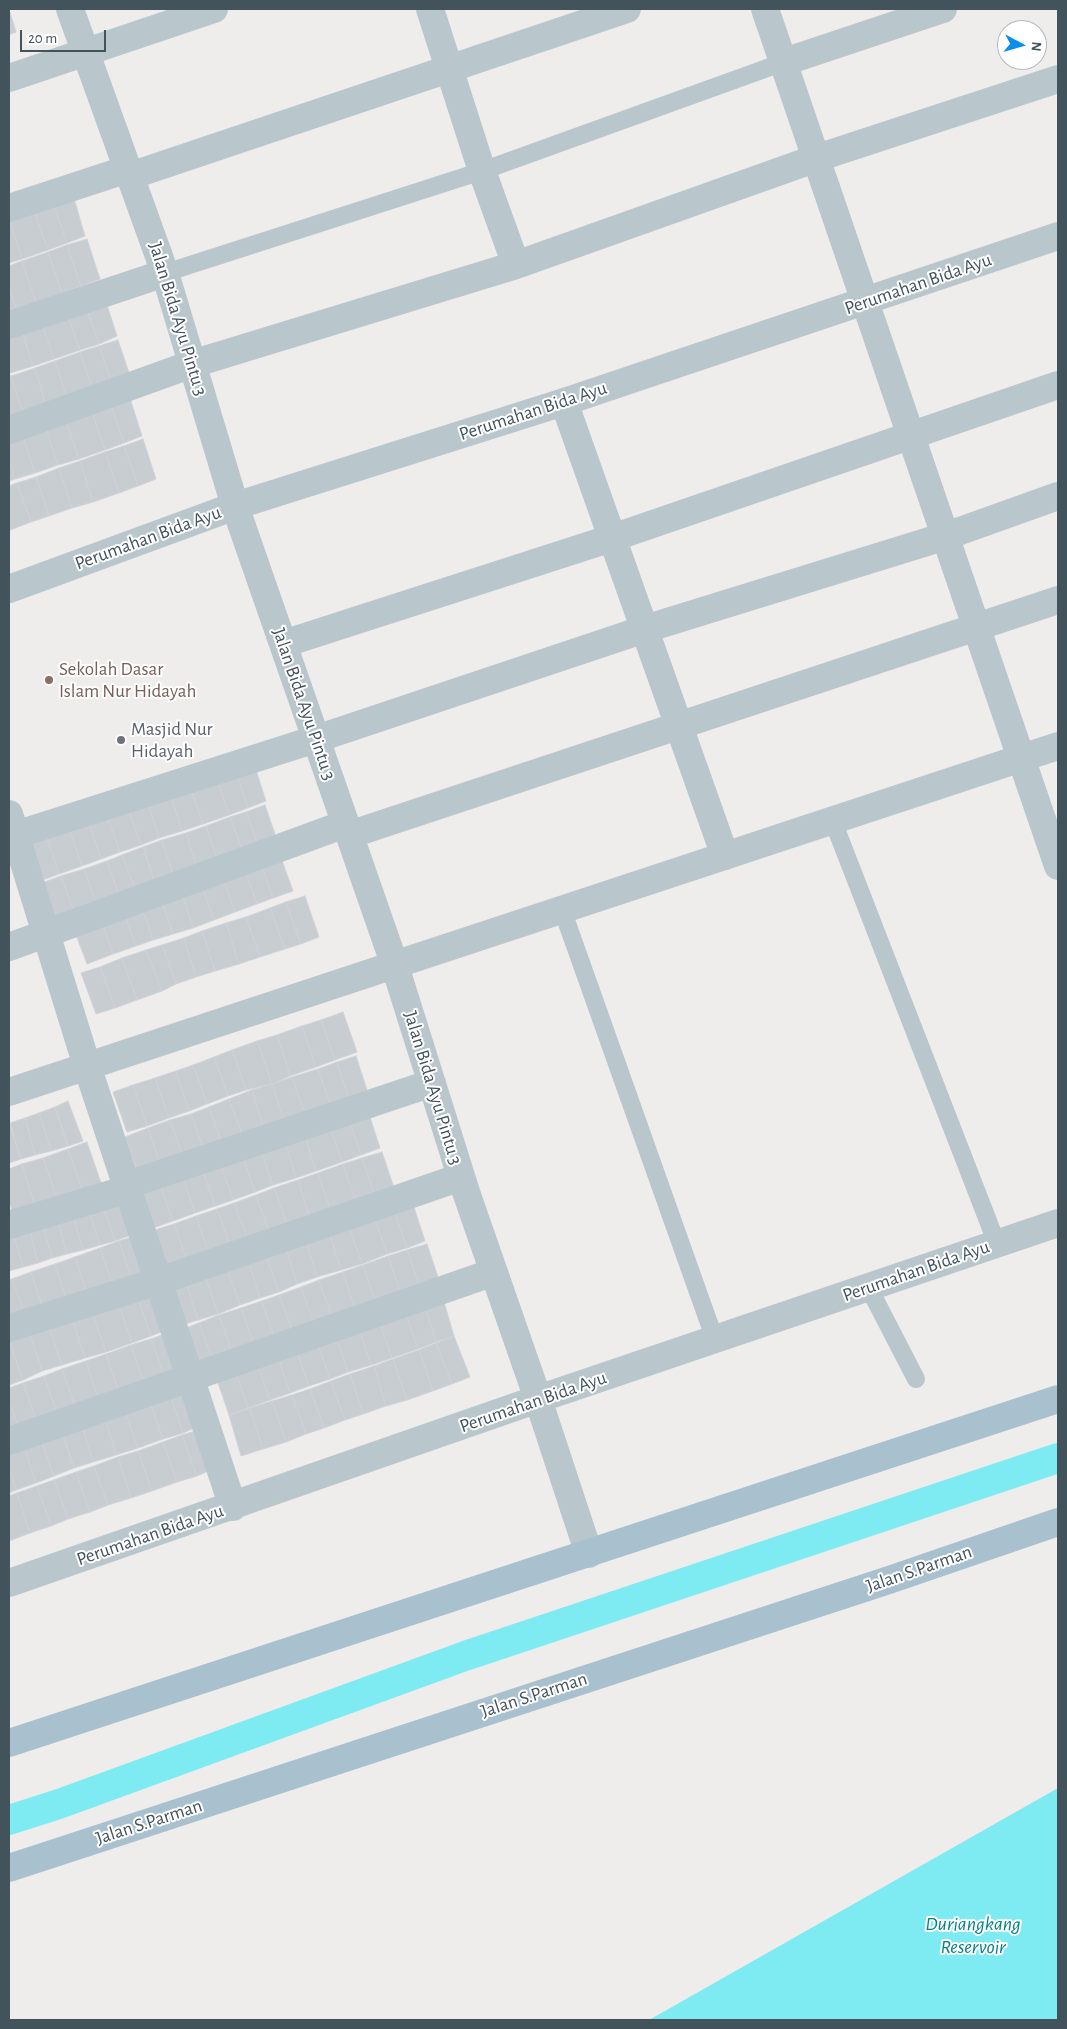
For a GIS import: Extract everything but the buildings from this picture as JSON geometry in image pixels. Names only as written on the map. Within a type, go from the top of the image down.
[{"type":"main road","points":[[9,1743],[1058,1399]]},
{"type":"main road","name":"Jalan S.Parman","points":[[9,1868],[889,1580],[1058,1522]]},
{"type":"street","name":"Jalan Bida Ayu Pintu 3","points":[[70,9],[165,272],[235,506],[394,963],[462,1177],[589,1554]]},
{"type":"street","points":[[9,78],[84,51],[214,9]]},
{"type":"street","points":[[430,9],[482,171],[516,265]]},
{"type":"street","points":[[9,208],[129,172],[450,69],[627,9]]},
{"type":"street","points":[[765,9],[867,302],[1058,866]]},
{"type":"street","points":[[784,62],[943,9]]},
{"type":"street","points":[[9,430],[192,364],[516,265],[817,158],[1058,79]]},
{"type":"street","name":"Perumahan Bida Ayu","points":[[9,589],[235,506],[564,402],[867,302],[1058,236]]},
{"type":"street","points":[[9,325],[165,272]]},
{"type":"street","points":[[283,644],[612,538],[1058,385]]},
{"type":"street","points":[[564,402],[725,856]]},
{"type":"street","points":[[233,1507],[87,1066],[47,934],[11,829],[316,740],[645,629],[946,536],[1058,496]]},
{"type":"street","points":[[9,947],[347,829],[978,629],[1058,600]]},
{"type":"street","points":[[9,1092],[394,963],[1058,746]]},
{"type":"street","points":[[9,1225],[127,1187],[432,1083]]},
{"type":"street","points":[[9,1328],[159,1281],[462,1177]]},
{"type":"street","name":"Perumahan Bida Ayu","points":[[9,1584],[538,1399],[1058,1224]]},
{"type":"street","points":[[9,1441],[494,1272]]},
{"type":"lane","points":[[165,272],[482,171],[784,62]]},
{"type":"lane","points":[[833,821],[997,1244]]},
{"type":"lane","points":[[562,909],[715,1340]]},
{"type":"lane","points":[[869,1288],[916,1379]]},
{"type":"water","name":"Duriangkang Reservoir","points":[[1058,1788],[1058,2020],[649,2020]]},
{"type":"waterway","points":[[9,1820],[59,1804],[465,1656],[1058,1458]]},
{"type":"place","name":"Sekolah Dasar Islam Nur Hidayah","points":[[49,680]]},
{"type":"place","name":"Masjid Nur Hidayah","points":[[121,740]]}]
